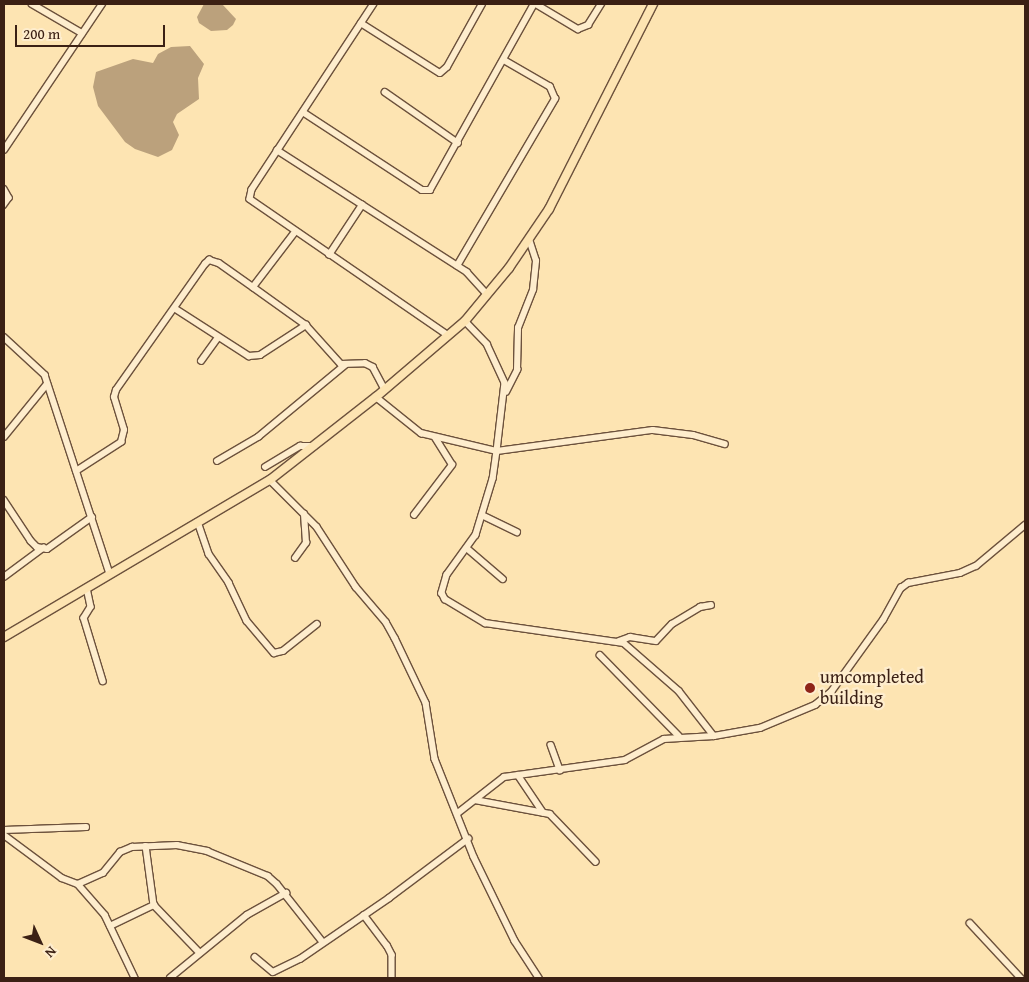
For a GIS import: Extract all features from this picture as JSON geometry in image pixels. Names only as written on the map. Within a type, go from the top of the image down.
[{"type":"main road","points":[[4,637],[270,480],[385,390],[466,321],[529,239],[549,209],[653,4]]},
{"type":"street","points":[[32,4],[82,34]]},
{"type":"street","points":[[4,150],[102,4]]},
{"type":"street","points":[[374,4],[252,190],[250,199],[295,232],[448,335]]},
{"type":"street","points":[[361,23],[440,73],[447,67],[482,4]]},
{"type":"street","points":[[303,112],[427,191],[433,187],[505,61],[535,4],[578,29],[588,25],[601,4]]},
{"type":"street","points":[[457,266],[555,99],[550,87],[505,61]]},
{"type":"street","points":[[385,92],[458,143]]},
{"type":"street","points":[[278,150],[473,276],[487,294]]},
{"type":"street","points":[[4,190],[9,198],[4,205]]},
{"type":"street","points":[[330,255],[362,205]]},
{"type":"street","points":[[253,287],[295,232]]},
{"type":"street","points":[[505,394],[518,370],[518,328],[533,290],[536,261],[529,239]]},
{"type":"street","points":[[76,471],[121,442],[124,430],[114,397],[116,390],[176,309],[209,260],[219,263],[306,325],[345,365]]},
{"type":"street","points":[[176,309],[218,338],[249,356],[260,354],[306,325]]},
{"type":"street","points":[[466,321],[491,350],[505,383],[505,394],[495,469],[482,516],[468,549],[447,575],[442,593],[451,603],[479,621],[577,638],[619,641],[630,637],[656,641],[672,624],[700,608],[711,605]]},
{"type":"street","points":[[4,338],[45,375],[46,384],[110,574]]},
{"type":"street","points":[[201,361],[218,338]]},
{"type":"street","points":[[216,461],[258,436],[345,365],[370,364],[385,390]]},
{"type":"street","points":[[4,437],[46,384]]},
{"type":"street","points":[[376,397],[416,430],[435,438],[497,451],[653,430],[693,434],[725,444]]},
{"type":"street","points":[[414,515],[452,464],[435,438]]},
{"type":"street","points":[[265,467],[300,446],[314,446]]},
{"type":"street","points":[[270,480],[317,527],[356,587],[386,622],[395,638],[426,703],[435,759],[484,880],[539,978]]},
{"type":"street","points":[[5,504],[31,541],[47,549],[92,518]]},
{"type":"street","points":[[295,558],[306,543],[304,514]]},
{"type":"street","points":[[482,516],[516,532]]},
{"type":"street","points":[[198,522],[209,554],[230,583],[247,622],[274,653],[283,651],[317,624]]},
{"type":"street","points":[[458,813],[504,777],[625,760],[664,739],[680,736],[714,736],[760,728],[815,705],[831,692],[883,620],[901,588],[908,583],[960,572],[976,566],[1025,525]]},
{"type":"street","points":[[4,577],[43,548]]},
{"type":"street","points":[[468,549],[502,579]]},
{"type":"street","points":[[87,588],[91,607],[84,618],[103,681]]},
{"type":"street","points":[[619,641],[679,691],[714,736]]},
{"type":"street","points":[[600,655],[680,736]]},
{"type":"street","points":[[551,745],[560,770]]},
{"type":"street","points":[[518,774],[544,813]]},
{"type":"street","points":[[474,800],[544,813],[559,821],[596,862]]},
{"type":"street","points":[[4,830],[86,827]]},
{"type":"street","points":[[4,836],[62,878],[78,884],[100,908],[135,978]]},
{"type":"street","points":[[256,957],[273,972],[364,915],[468,839]]},
{"type":"street","points":[[78,884],[103,872],[120,852],[146,846],[177,845],[226,857],[268,876],[286,893],[323,942]]},
{"type":"street","points":[[146,846],[154,905],[200,953]]},
{"type":"street","points":[[170,978],[247,916],[286,893]]},
{"type":"street","points":[[110,926],[154,905]]},
{"type":"street","points":[[364,915],[390,950],[392,978]]},
{"type":"street","points":[[970,923],[1021,978]]},
{"type":"shaded area","points":[[204,4],[222,4],[236,19],[233,25],[227,30],[211,31],[199,23],[197,17]]},
{"type":"shaded area","points":[[190,46],[204,64],[198,78],[199,99],[177,114],[173,122],[179,135],[172,150],[158,157],[135,149],[125,142],[98,106],[93,87],[96,72],[133,59],[153,63],[158,54],[171,47]]},
{"type":"place","name":"umcompleted building","points":[[810,688]]}]
